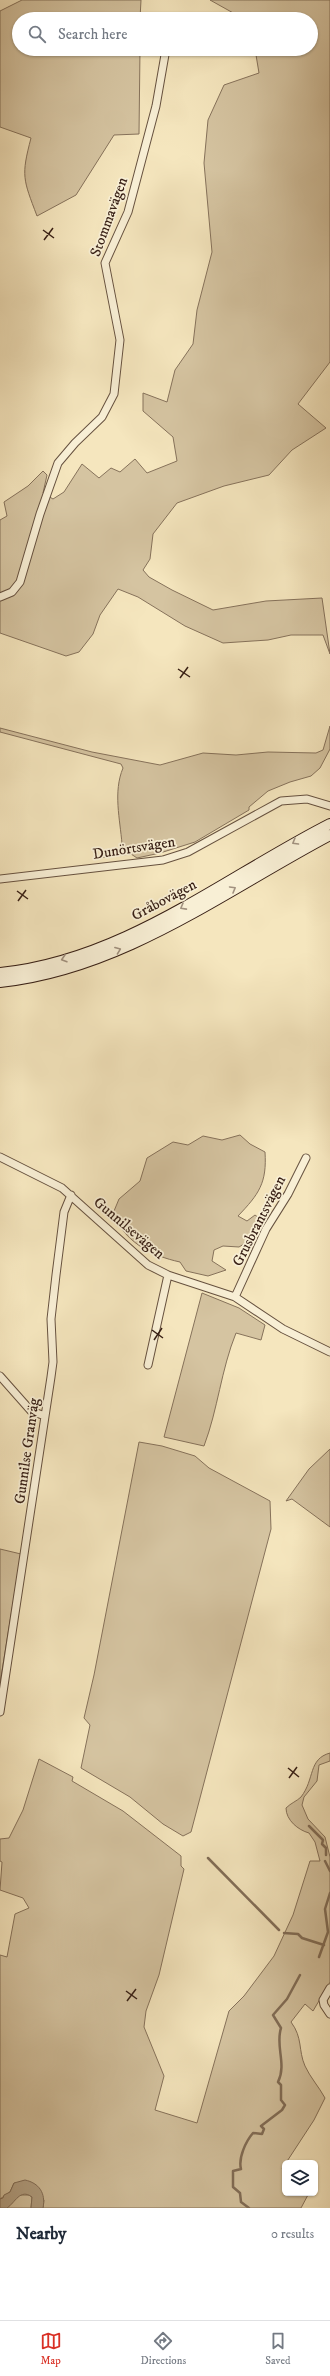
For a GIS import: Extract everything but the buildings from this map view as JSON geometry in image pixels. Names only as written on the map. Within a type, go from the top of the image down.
[{"type":"main road","name":"Gråbovägen","points":[[0,972],[62,960],[122,938],[154,924],[330,824]]},
{"type":"main road","name":"Gråbovägen","points":[[0,982],[24,979],[80,964],[127,946],[173,924],[330,835]]},
{"type":"street","name":"Stommavägen","points":[[0,597],[12,592],[20,582],[40,514],[58,463],[75,443],[102,417],[114,394],[120,340],[105,263],[125,220],[130,204],[156,106],[165,56]]},
{"type":"street","name":"Dunörtsvägen","points":[[0,879],[163,860],[188,852],[281,801],[307,799],[329,806]]},
{"type":"street","name":"Gunnilsevägen","points":[[0,1157],[30,1170],[71,1195],[148,1265],[168,1274],[235,1296],[282,1329],[330,1352]]},
{"type":"street","name":"Grusbrantsvägen","points":[[235,1296],[266,1229],[288,1194],[306,1158]]},
{"type":"street","name":"Gunnilse Granväg","points":[[0,1712],[53,1362],[51,1319],[64,1212],[71,1195]]},
{"type":"street","points":[[148,1365],[168,1274]]},
{"type":"street","points":[[0,1376],[32,1411],[45,1416]]},
{"type":"street","points":[[330,1988],[323,2000],[324,2006],[330,2014]]},
{"type":"shaded area","points":[[22,0],[141,0],[140,12],[12,12],[12,56],[140,56],[139,134],[114,135],[76,195],[37,216],[26,185],[25,177],[26,161],[31,138],[0,127],[0,11]]},
{"type":"shaded area","points":[[210,0],[330,0],[330,362],[298,404],[326,428],[292,450],[269,475],[224,486],[177,503],[153,534],[150,559],[143,570],[149,577],[213,610],[266,601],[322,598],[330,654],[323,635],[291,635],[268,640],[223,643],[185,626],[138,597],[118,589],[100,615],[93,634],[79,652],[66,656],[0,633],[0,520],[7,516],[4,502],[28,486],[43,471],[47,475],[43,493],[53,499],[64,492],[82,464],[99,478],[111,468],[120,472],[135,459],[147,473],[177,461],[173,437],[143,411],[143,393],[167,402],[175,370],[193,344],[197,310],[212,252],[204,163],[208,120],[224,85],[259,73],[256,56],[318,56],[318,12],[231,12]]},
{"type":"shaded area","points":[[330,726],[330,749],[320,768],[311,776],[290,782],[268,791],[249,807],[249,810],[195,842],[160,853],[137,858],[131,854],[97,858],[115,853],[122,844],[118,796],[118,786],[123,768],[121,764],[0,732],[0,728],[92,752],[160,765],[203,753],[236,755],[268,752],[316,753],[323,750]]},
{"type":"shaded area","points":[[240,1135],[250,1144],[265,1152],[265,1172],[256,1194],[238,1216],[247,1221],[255,1215],[259,1218],[255,1237],[239,1247],[223,1246],[214,1250],[212,1261],[226,1270],[208,1276],[186,1271],[180,1262],[159,1256],[139,1246],[123,1231],[114,1211],[119,1199],[140,1181],[147,1158],[173,1142],[188,1145],[203,1136],[222,1140]]},
{"type":"shaded area","points":[[202,1293],[239,1308],[265,1325],[261,1340],[236,1333],[204,1446],[164,1437]]},
{"type":"shaded area","points":[[139,1442],[162,1446],[195,1456],[209,1468],[270,1501],[271,1529],[191,1832],[183,1836],[163,1824],[130,1797],[81,1768],[90,1725],[84,1718],[94,1675]]},
{"type":"shaded area","points":[[330,1449],[330,1527],[292,1499],[286,1501],[309,1469]]},
{"type":"shaded area","points":[[0,1549],[21,1554],[0,1683]]},
{"type":"shaded area","points":[[330,1753],[330,1761],[319,1765],[317,1781],[304,1797],[302,1805],[308,1819],[325,1837],[330,1857],[330,1982],[313,2011],[305,2004],[291,2022],[299,2039],[305,2066],[325,2098],[314,2120],[288,2160],[282,2160],[282,2196],[307,2196],[301,2208],[43,2208],[44,2200],[14,2183],[10,2192],[0,2199],[0,1955],[7,1957],[15,1914],[29,1908],[23,1898],[0,1890],[2,1862],[0,1861],[0,1839],[9,1838],[23,1810],[39,1759],[73,1777],[72,1781],[123,1811],[181,1856],[181,1866],[184,1869],[159,1975],[146,2011],[144,2027],[164,2076],[155,2110],[197,2123],[229,2011],[244,1996],[274,1956],[293,1915],[310,1861],[320,1861],[315,1842],[309,1833],[301,1830],[293,1824],[288,1817],[286,1808],[301,1797],[308,1783],[312,1770],[318,1760]]},
{"type":"shaded area","points":[[25,2180],[38,2186],[42,2193],[44,2203],[43,2208],[31,2208],[32,2197],[24,2194],[18,2197],[7,2208],[0,2208],[0,2199],[10,2192],[14,2183]]},
{"type":"shaded area","points":[[19,2195],[29,2195],[32,2197],[31,2208],[7,2208]]},
{"type":"waterway","points":[[309,1826],[323,1840],[322,1844],[326,1848],[326,1855]]},
{"type":"waterway","points":[[208,1858],[279,1930]]},
{"type":"waterway","points":[[325,1861],[330,1871]]},
{"type":"waterway","points":[[319,1957],[328,1932],[325,1909],[330,1893]]},
{"type":"waterway","points":[[284,1933],[298,1934],[302,1938],[324,1945]]},
{"type":"waterway","points":[[249,2208],[241,2202],[240,2193],[233,2187],[233,2171],[241,2169],[240,2165],[243,2150],[253,2133],[262,2134],[264,2129],[261,2126],[282,2110],[285,2105],[281,2100],[281,2085],[278,2082],[281,2068],[279,2042],[281,2028],[273,2015],[287,1999],[300,1975]]}]
